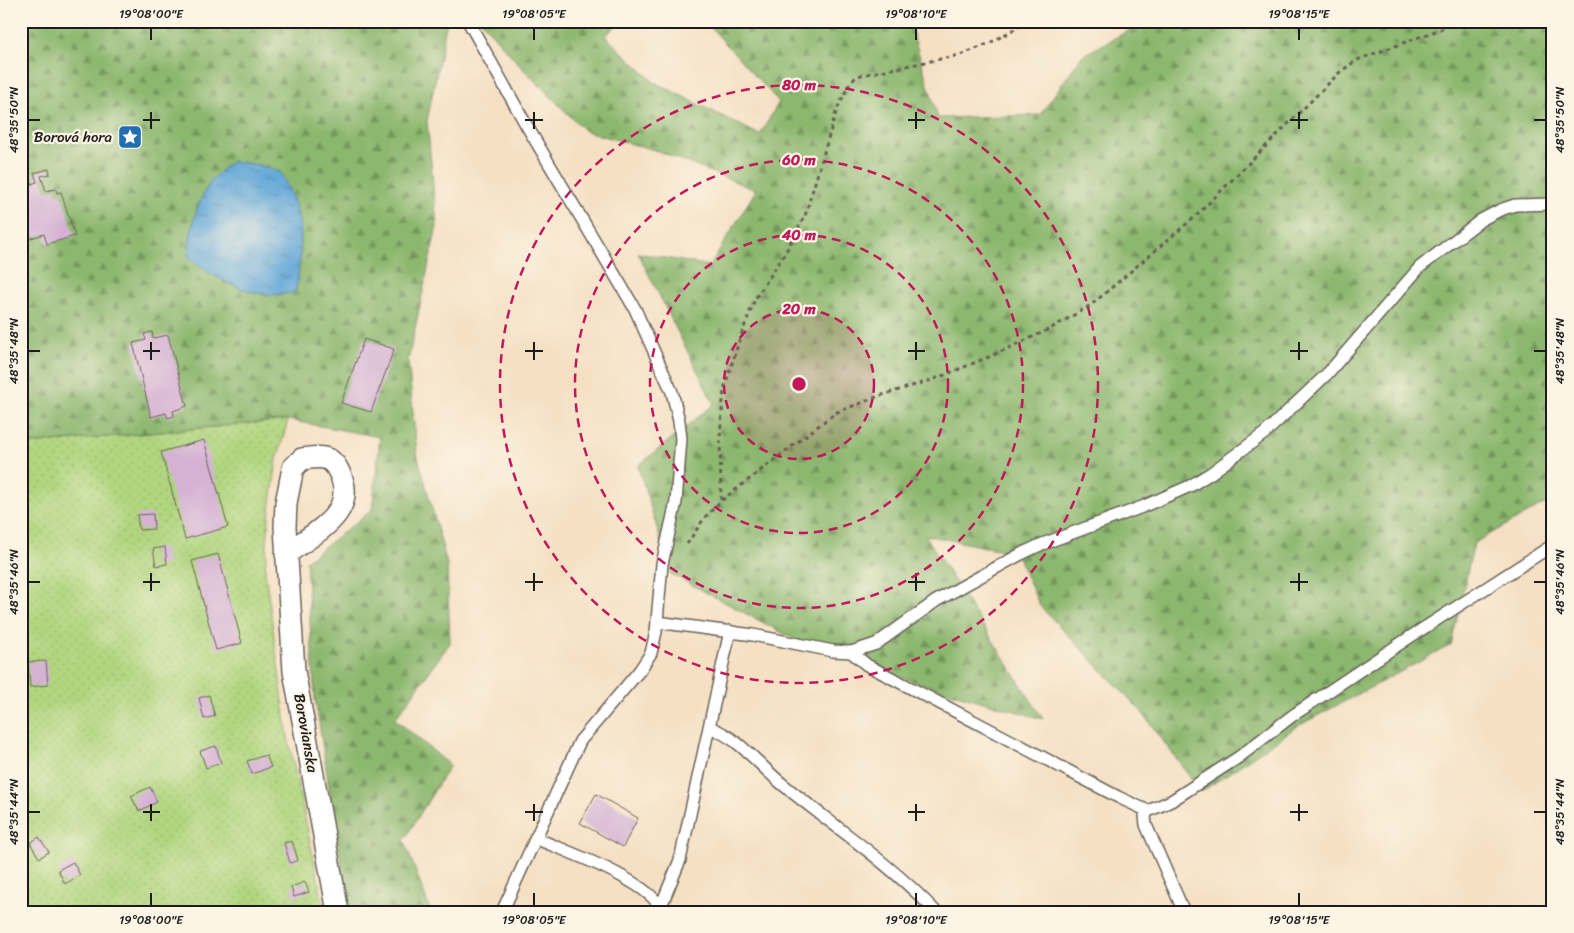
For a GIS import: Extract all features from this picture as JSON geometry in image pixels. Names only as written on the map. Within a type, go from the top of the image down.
[{"type":"street","name":"Borovianska","points":[[286,554],[294,671],[338,912]]},
{"type":"lane","points":[[468,21],[528,128],[568,192],[636,310],[672,392],[679,421],[680,456],[676,502],[662,564],[657,622],[651,653],[640,670],[580,741],[502,912]]},
{"type":"lane","points":[[657,622],[730,631],[833,651],[851,652],[876,644],[958,588],[1040,545],[1142,507],[1190,486],[1211,473],[1265,433],[1328,373],[1420,267],[1481,220],[1500,210],[1515,205],[1553,204]]},
{"type":"lane","points":[[1184,912],[1146,825],[1145,816],[1148,811],[1171,801],[1231,762],[1292,716],[1553,545]]},
{"type":"lane","points":[[662,909],[680,860],[730,631]]},
{"type":"lane","points":[[851,652],[875,670],[1148,811]]},
{"type":"lane","points":[[709,727],[733,738],[779,781],[907,883],[936,912]]},
{"type":"lane","points":[[535,838],[631,880],[648,892],[662,909]]},
{"type":"path","points":[[721,501],[720,436],[724,389],[755,299],[784,256],[805,216],[836,109],[850,83],[857,76],[960,55],[988,44],[1029,21]]},
{"type":"path","points":[[685,547],[705,517],[721,501],[835,413],[879,396],[932,380],[991,356],[1050,328],[1091,305],[1196,216],[1340,72],[1357,60],[1463,21]]},
{"type":"green space","points":[[21,21],[447,21],[427,121],[437,226],[408,361],[417,453],[447,564],[450,643],[395,719],[450,765],[404,840],[431,912],[349,912],[315,698],[306,561],[372,510],[380,437],[288,420],[21,445]]},
{"type":"green space","points":[[481,21],[621,21],[605,36],[654,82],[760,135],[779,102],[705,21],[909,21],[938,118],[1040,115],[1082,56],[1146,21],[1553,21],[1553,499],[1474,543],[1451,645],[1296,727],[1201,792],[1141,711],[1040,606],[1016,553],[925,535],[1043,719],[918,683],[796,640],[671,574],[638,466],[714,404],[638,253],[710,266],[756,190],[658,151],[585,131],[523,69]]},
{"type":"green space","points":[[288,420],[277,459],[269,517],[265,572],[288,738],[325,912],[21,912],[21,445]]},
{"type":"water","points":[[233,161],[259,165],[280,172],[294,203],[300,230],[301,243],[296,291],[283,294],[253,292],[224,281],[198,265],[188,256],[195,215],[205,190],[222,169]]},
{"type":"building","points":[[21,149],[31,184],[37,182],[34,173],[49,169],[50,174],[41,176],[46,191],[56,189],[57,193],[61,192],[75,236],[47,244],[44,234],[21,241]]},
{"type":"building","points":[[152,332],[153,338],[168,335],[187,406],[173,411],[174,416],[168,418],[166,413],[151,417],[133,343],[146,340],[144,334]]},
{"type":"building","points":[[364,339],[394,349],[371,412],[341,403]]},
{"type":"building","points":[[204,440],[228,527],[185,539],[161,452]]},
{"type":"building","points":[[153,514],[154,529],[139,530],[137,515]]},
{"type":"building","points":[[165,547],[167,564],[156,566],[153,549]]},
{"type":"building","points":[[218,554],[242,643],[216,650],[192,561]]},
{"type":"building","points":[[46,661],[48,685],[30,687],[28,662]]},
{"type":"building","points":[[209,695],[215,716],[204,719],[199,698]]},
{"type":"building","points":[[216,746],[221,763],[206,768],[200,751]]},
{"type":"building","points":[[266,755],[271,767],[252,774],[247,761]]},
{"type":"building","points":[[150,787],[157,802],[139,811],[131,796]]},
{"type":"building","points":[[596,794],[638,818],[623,847],[580,823]]},
{"type":"building","points":[[39,837],[49,852],[39,858],[30,843]]},
{"type":"building","points":[[292,841],[298,860],[290,863],[284,843]]},
{"type":"building","points":[[73,862],[80,875],[65,884],[58,870]]},
{"type":"building","points":[[305,882],[309,892],[294,897],[291,887]]},
{"type":"place","name":"Borová hora","points":[[130,137]]}]
